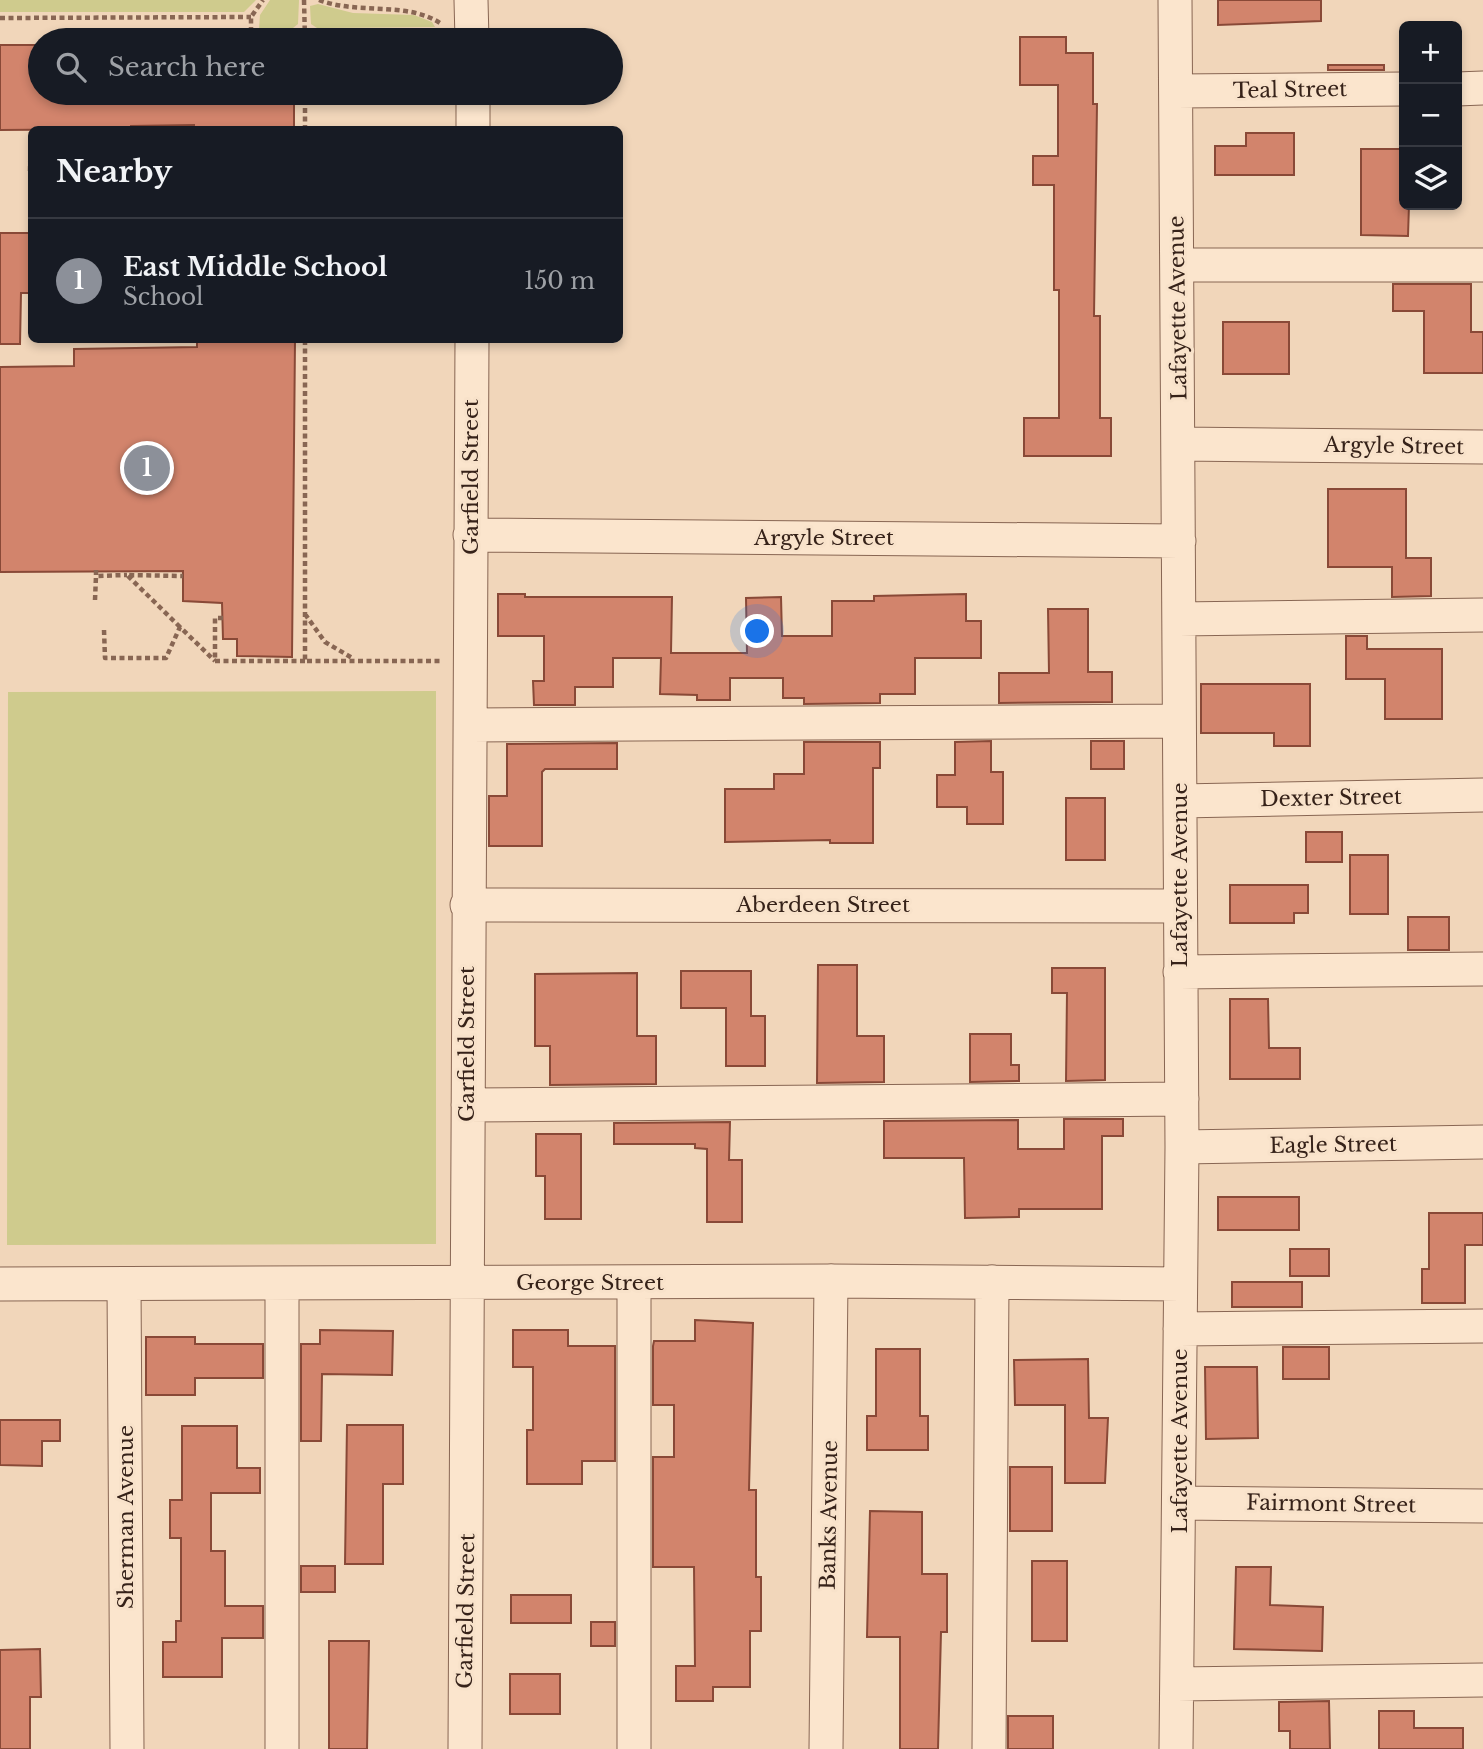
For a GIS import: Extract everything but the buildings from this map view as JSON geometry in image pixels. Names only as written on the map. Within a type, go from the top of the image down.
[{"type":"street","points":[[459,28],[471,0]]},
{"type":"street","name":"Lafayette Avenue","points":[[1175,0],[1180,444],[1179,906],[1182,1099],[1177,1749]]},
{"type":"street","points":[[1462,89],[1483,88]]},
{"type":"street","name":"Teal Street","points":[[1176,91],[1399,89]]},
{"type":"street","points":[[473,105],[473,126]]},
{"type":"street","points":[[1178,265],[1483,265]]},
{"type":"street","name":"Garfield Street","points":[[465,1749],[469,1283],[467,905],[472,725],[472,343]]},
{"type":"street","name":"Argyle Street","points":[[1180,444],[1483,447]]},
{"type":"street","name":"Argyle Street","points":[[470,535],[1178,541]]},
{"type":"street","points":[[1179,619],[1483,615]]},
{"type":"street","points":[[472,725],[1180,721]]},
{"type":"street","name":"Dexter Street","points":[[1180,801],[1483,795]]},
{"type":"street","name":"Aberdeen Street","points":[[467,905],[1179,906]]},
{"type":"street","points":[[1180,972],[1483,969]]},
{"type":"street","points":[[467,1105],[1182,1099]]},
{"type":"street","name":"Eagle Street","points":[[1182,1147],[1483,1142]]},
{"type":"street","name":"George Street","points":[[0,1284],[831,1281],[1180,1284]]},
{"type":"street","name":"Banks Avenue","points":[[826,1749],[831,1281]]},
{"type":"street","points":[[634,1282],[634,1749]]},
{"type":"street","points":[[989,1749],[992,1282]]},
{"type":"street","points":[[282,1284],[282,1749]]},
{"type":"street","name":"Sherman Avenue","points":[[124,1285],[127,1749]]},
{"type":"street","points":[[1180,1329],[1483,1326]]},
{"type":"street","name":"Fairmont Street","points":[[1180,1503],[1483,1506]]},
{"type":"street","points":[[1177,1684],[1483,1681]]},
{"type":"path","points":[[251,28],[251,17],[263,0]]},
{"type":"path","points":[[304,0],[304,28]]},
{"type":"path","points":[[319,0],[353,9],[416,12],[440,23]]},
{"type":"path","points":[[0,18],[251,17]]},
{"type":"path","points":[[306,105],[306,126]]},
{"type":"path","points":[[305,343],[305,661]]},
{"type":"path","points":[[95,600],[96,573],[183,576]]},
{"type":"path","points":[[127,575],[215,661],[443,661]]},
{"type":"path","points":[[305,614],[333,649],[358,661]]},
{"type":"path","points":[[215,661],[215,618],[223,618]]},
{"type":"path","points":[[104,630],[105,657],[166,657],[180,627]]},
{"type":"shaded area","points":[[0,0],[256,0],[244,12],[0,12]]},
{"type":"shaded area","points":[[270,0],[299,0],[298,24],[293,28],[259,28],[260,15]]},
{"type":"shaded area","points":[[318,4],[353,13],[414,15],[432,22],[435,27],[317,28],[311,24],[310,6]]},
{"type":"shaded area","points":[[436,691],[436,1244],[7,1245],[8,692]]},
{"type":"place","name":"East Middle School","points":[[147,468]]}]
